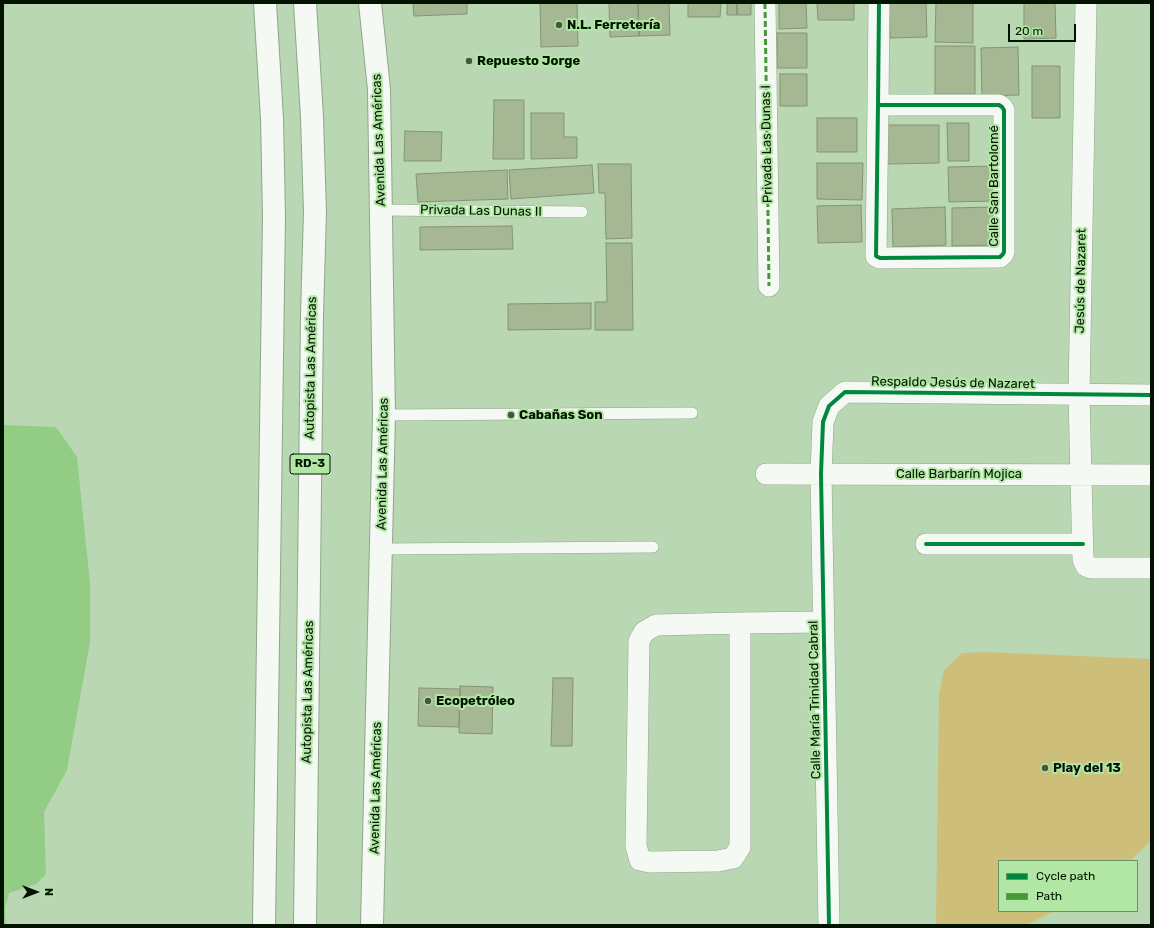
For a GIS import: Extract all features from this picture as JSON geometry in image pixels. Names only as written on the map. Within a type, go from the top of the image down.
[{"type":"main road","name":"RD-3","points":[[264,925],[274,216],[272,119],[265,3]]},
{"type":"main road","name":"Autopista Las Américas","points":[[305,925],[312,315],[315,212],[306,3]]},
{"type":"main road","name":"Avenida Las Américas","points":[[370,3],[379,89],[384,415],[372,925]]},
{"type":"street","name":"Privada Las Dunas I","points":[[765,3],[769,286]]},
{"type":"street","name":"Calle San Bartolomé","points":[[878,105],[999,105],[1002,107],[1004,110],[1004,252],[1000,257],[880,258],[876,256],[879,3]]},
{"type":"street","name":"Jesús de Nazaret","points":[[1083,551],[1079,395],[1086,3]]},
{"type":"street","name":"Respaldo Jesús de Nazaret","points":[[821,474],[823,422],[829,406],[845,392],[1151,395]]},
{"type":"street","name":"Calle Barbarín Mojica","points":[[766,474],[1151,475]]},
{"type":"street","name":"Calle María Trinidad Cabral","points":[[821,474],[829,925]]},
{"type":"street","points":[[926,544],[1083,551],[1086,566],[1091,568],[1151,568]]},
{"type":"street","points":[[740,623],[740,848],[733,858],[718,861],[650,862],[640,860],[636,846],[639,641],[644,632],[656,625],[740,623],[824,622]]},
{"type":"lane","name":"Privada Las Dunas II","points":[[381,210],[582,212]]},
{"type":"lane","points":[[384,415],[692,413]]},
{"type":"lane","points":[[382,549],[653,547]]},
{"type":"shaded area","points":[[3,425],[56,427],[77,457],[90,583],[90,642],[67,770],[44,812],[46,874],[36,884],[9,893],[5,908],[6,925],[3,925]]},
{"type":"shaded area","name":"Play del 13","points":[[985,652],[1151,659],[1151,841],[1131,860],[998,860],[998,912],[1053,912],[1026,925],[936,925],[939,694],[944,670],[962,653]]},
{"type":"building","points":[[413,3],[467,3],[467,14],[414,16]]},
{"type":"building","name":"N.L. Ferretería","points":[[540,3],[577,3],[578,46],[541,47]]},
{"type":"building","points":[[609,3],[638,3],[639,36],[610,37]]},
{"type":"building","points":[[638,3],[669,3],[670,35],[639,36]]},
{"type":"building","points":[[688,3],[721,3],[720,17],[688,17]]},
{"type":"building","points":[[727,3],[737,3],[737,15],[727,15]]},
{"type":"building","points":[[737,3],[751,3],[751,15],[737,15]]},
{"type":"building","points":[[779,3],[806,3],[807,28],[779,29]]},
{"type":"building","points":[[817,3],[854,3],[854,20],[818,20]]},
{"type":"building","points":[[889,3],[926,3],[927,37],[890,38]]},
{"type":"building","points":[[936,3],[973,3],[973,43],[935,42]]},
{"type":"building","points":[[1024,3],[1055,3],[1056,38],[1024,39]]},
{"type":"building","points":[[777,33],[807,33],[807,68],[777,68]]},
{"type":"building","points":[[935,46],[975,46],[975,94],[935,94]]},
{"type":"building","points":[[1018,47],[1019,95],[982,96],[981,48]]},
{"type":"building","points":[[1032,66],[1060,66],[1060,118],[1032,118]]},
{"type":"building","points":[[780,74],[807,74],[807,106],[780,106]]},
{"type":"building","points":[[494,100],[524,100],[524,159],[493,159]]},
{"type":"building","points":[[531,113],[564,113],[564,137],[577,137],[577,158],[531,159]]},
{"type":"building","points":[[817,118],[857,118],[857,152],[817,152]]},
{"type":"building","points":[[947,123],[969,123],[969,161],[948,161]]},
{"type":"building","points":[[886,125],[939,125],[939,163],[887,164]]},
{"type":"building","points":[[405,131],[442,132],[441,161],[404,161]]},
{"type":"building","points":[[817,163],[863,163],[862,200],[817,199]]},
{"type":"building","points":[[598,164],[631,164],[632,238],[606,239],[605,193],[599,193]]},
{"type":"building","points":[[592,165],[594,193],[511,199],[509,170]]},
{"type":"building","points":[[995,166],[995,201],[949,202],[948,167]]},
{"type":"building","points":[[507,170],[508,199],[418,202],[416,174]]},
{"type":"building","points":[[861,205],[862,242],[818,243],[817,206]]},
{"type":"building","points":[[945,207],[946,245],[893,247],[892,209]]},
{"type":"building","points":[[993,207],[994,245],[952,246],[952,208]]},
{"type":"building","points":[[512,226],[513,249],[420,250],[420,227]]},
{"type":"building","points":[[606,243],[632,243],[633,330],[595,330],[595,302],[607,302]]},
{"type":"building","points":[[591,303],[591,329],[508,330],[508,304]]},
{"type":"building","points":[[553,678],[573,678],[572,746],[551,746]]},
{"type":"building","points":[[460,686],[493,687],[492,734],[459,733]]},
{"type":"building","points":[[419,688],[460,689],[459,727],[418,726]]},
{"type":"marked path","points":[[765,3],[769,286]]},
{"type":"cycle path","points":[[878,105],[999,105],[1002,107],[1004,110],[1004,252],[1000,257],[880,258],[876,256],[879,3]]},
{"type":"cycle path","points":[[829,925],[821,474],[823,422],[829,406],[845,392],[1151,395]]},
{"type":"cycle path","points":[[926,544],[1083,544]]},
{"type":"place","name":"N.L. Ferretería","points":[[559,25]]},
{"type":"place","name":"Repuesto Jorge","points":[[469,61]]},
{"type":"place","name":"Cabañas Son","points":[[511,415]]},
{"type":"place","name":"Ecopetróleo","points":[[428,701]]},
{"type":"place","name":"Play del 13","points":[[1045,768]]}]
